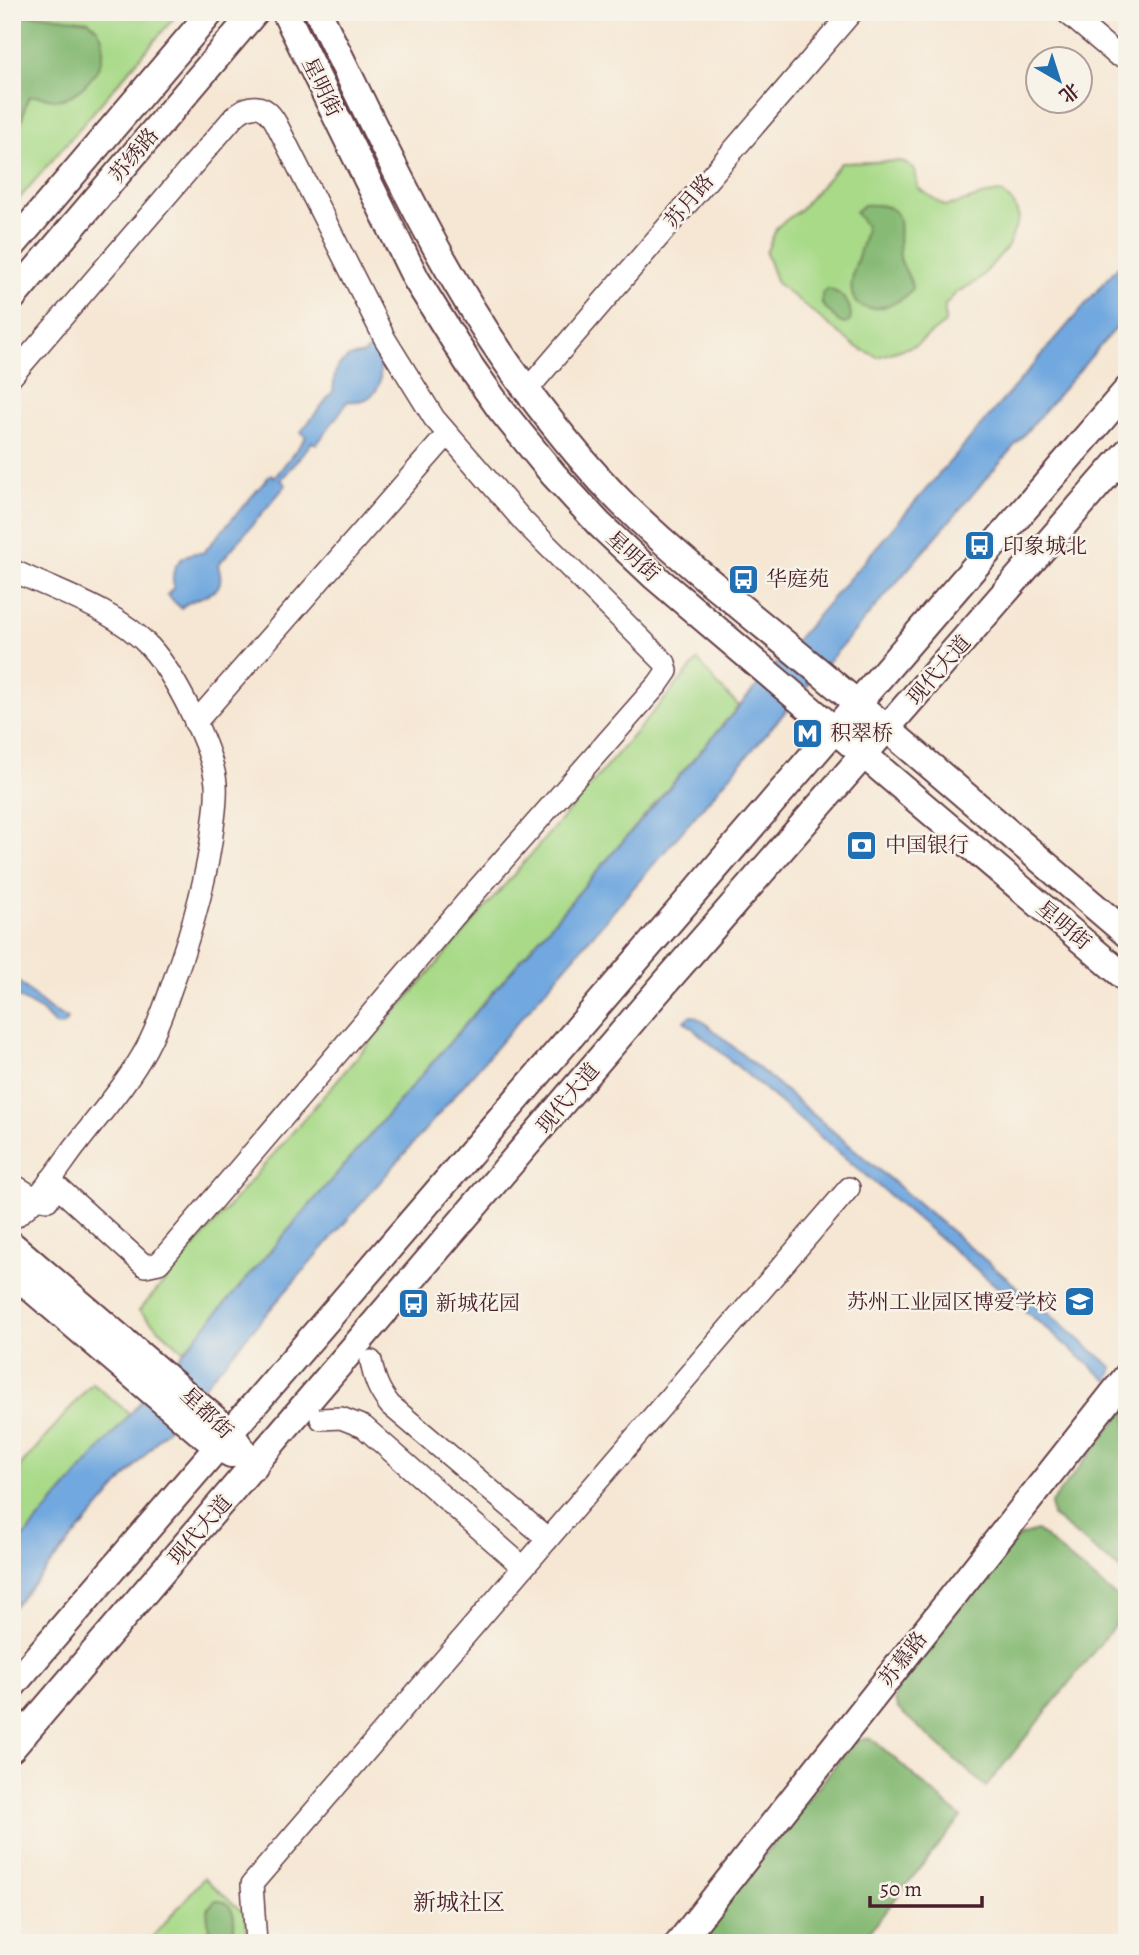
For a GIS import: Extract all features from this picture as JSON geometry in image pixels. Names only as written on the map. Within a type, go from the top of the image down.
[{"type":"main road","name":"苏绣路","points":[[12,246],[211,12]]},
{"type":"main road","name":"苏绣路","points":[[12,298],[255,12]]},
{"type":"main road","name":"星明街","points":[[318,12],[442,260],[467,303],[527,390],[578,455],[621,502],[721,592],[826,677],[1127,934]]},
{"type":"main road","name":"星明街","points":[[293,15],[416,278],[487,390],[545,464],[599,524],[654,576],[1127,979]]},
{"type":"main road","name":"现代大道","points":[[12,1686],[1127,390]]},
{"type":"main road","name":"现代大道","points":[[12,1748],[645,1006],[888,730],[1127,452]]},
{"type":"main road","name":"星都街","points":[[12,1245],[153,1378],[254,1467]]},
{"type":"main road","name":"星都街","points":[[12,1272],[153,1378]]},
{"type":"main road","name":"苏慕路","points":[[679,1943],[1127,1376]]},
{"type":"street","name":"苏月路","points":[[527,390],[852,12]]},
{"type":"street","points":[[1066,12],[1117,55],[1127,54]]},
{"type":"street","points":[[12,376],[234,117],[247,107],[264,108],[273,116],[384,339],[447,435],[524,522],[665,663],[667,671],[159,1263],[145,1266],[58,1187]]},
{"type":"street","points":[[195,723],[447,435]]},
{"type":"street","points":[[12,570],[76,598],[150,646],[162,662],[195,723],[214,771],[217,796],[208,865],[195,918],[147,1048],[58,1187],[35,1198],[24,1211],[12,1219]]},
{"type":"street","points":[[12,1184],[35,1198]]},
{"type":"street","points":[[256,1943],[252,1884],[849,1188]]},
{"type":"street","points":[[371,1361],[374,1378],[390,1405],[548,1539]]},
{"type":"street","points":[[321,1419],[341,1418],[365,1427],[523,1567]]},
{"type":"green space","points":[[12,12],[179,12],[12,207]]},
{"type":"green space","points":[[41,15],[89,21],[99,31],[103,54],[92,77],[73,94],[58,100],[29,97],[19,126],[12,134],[12,16]]},
{"type":"green space","points":[[902,161],[915,170],[918,188],[945,206],[1001,192],[1014,204],[1019,218],[1008,246],[979,280],[957,292],[945,305],[945,323],[916,345],[878,357],[856,347],[777,283],[766,253],[777,227],[801,209],[841,163]]},
{"type":"green space","points":[[863,205],[889,207],[895,212],[899,226],[900,257],[912,288],[902,299],[876,308],[860,306],[852,293],[853,274],[866,226],[855,212]]},
{"type":"green space","points":[[827,289],[845,300],[850,310],[850,321],[845,324],[839,322],[822,304],[822,293]]},
{"type":"green space","points":[[698,660],[739,706],[184,1351],[139,1311]]},
{"type":"green space","points":[[92,1383],[130,1414],[12,1551],[12,1476]]},
{"type":"green space","points":[[1127,1407],[1127,1575],[1052,1516],[1051,1503]]},
{"type":"green space","points":[[1037,1531],[1127,1606],[1127,1610],[986,1787],[898,1709],[894,1701],[898,1684],[1019,1536]]},
{"type":"green space","points":[[871,1738],[961,1817],[860,1943],[695,1943],[852,1744],[860,1739]]},
{"type":"green space","points":[[204,1878],[245,1914],[249,1943],[147,1943]]},
{"type":"green space","points":[[216,1900],[232,1910],[232,1943],[205,1943],[209,1932],[207,1909]]},
{"type":"water","points":[[1127,256],[1127,315],[12,1609],[12,1551]]},
{"type":"water","points":[[374,347],[382,361],[376,390],[365,399],[348,401],[317,444],[312,442],[281,480],[286,485],[218,565],[220,576],[215,590],[181,608],[167,595],[174,587],[175,567],[189,555],[203,553],[271,474],[275,477],[306,437],[301,432],[333,391],[338,366],[349,357],[364,354]]},
{"type":"water","points":[[12,976],[49,1009],[67,1018],[66,1022],[61,1026],[55,1025],[42,1011],[12,994]]},
{"type":"water","points":[[690,1016],[705,1023],[1113,1368],[1108,1381],[684,1021]]},
{"type":"place","name":"印象城北","points":[[980,546]]},
{"type":"place","name":"华庭苑","points":[[743,579]]},
{"type":"place","name":"积翠桥","points":[[807,733]]},
{"type":"place","name":"中国银行","points":[[862,845]]},
{"type":"place","name":"苏州工业园区博爱学校","points":[[1080,1302]]},
{"type":"place","name":"新城花园","points":[[413,1303]]},
{"type":"district","name":"新城社区","points":[[459,1902]]}]
